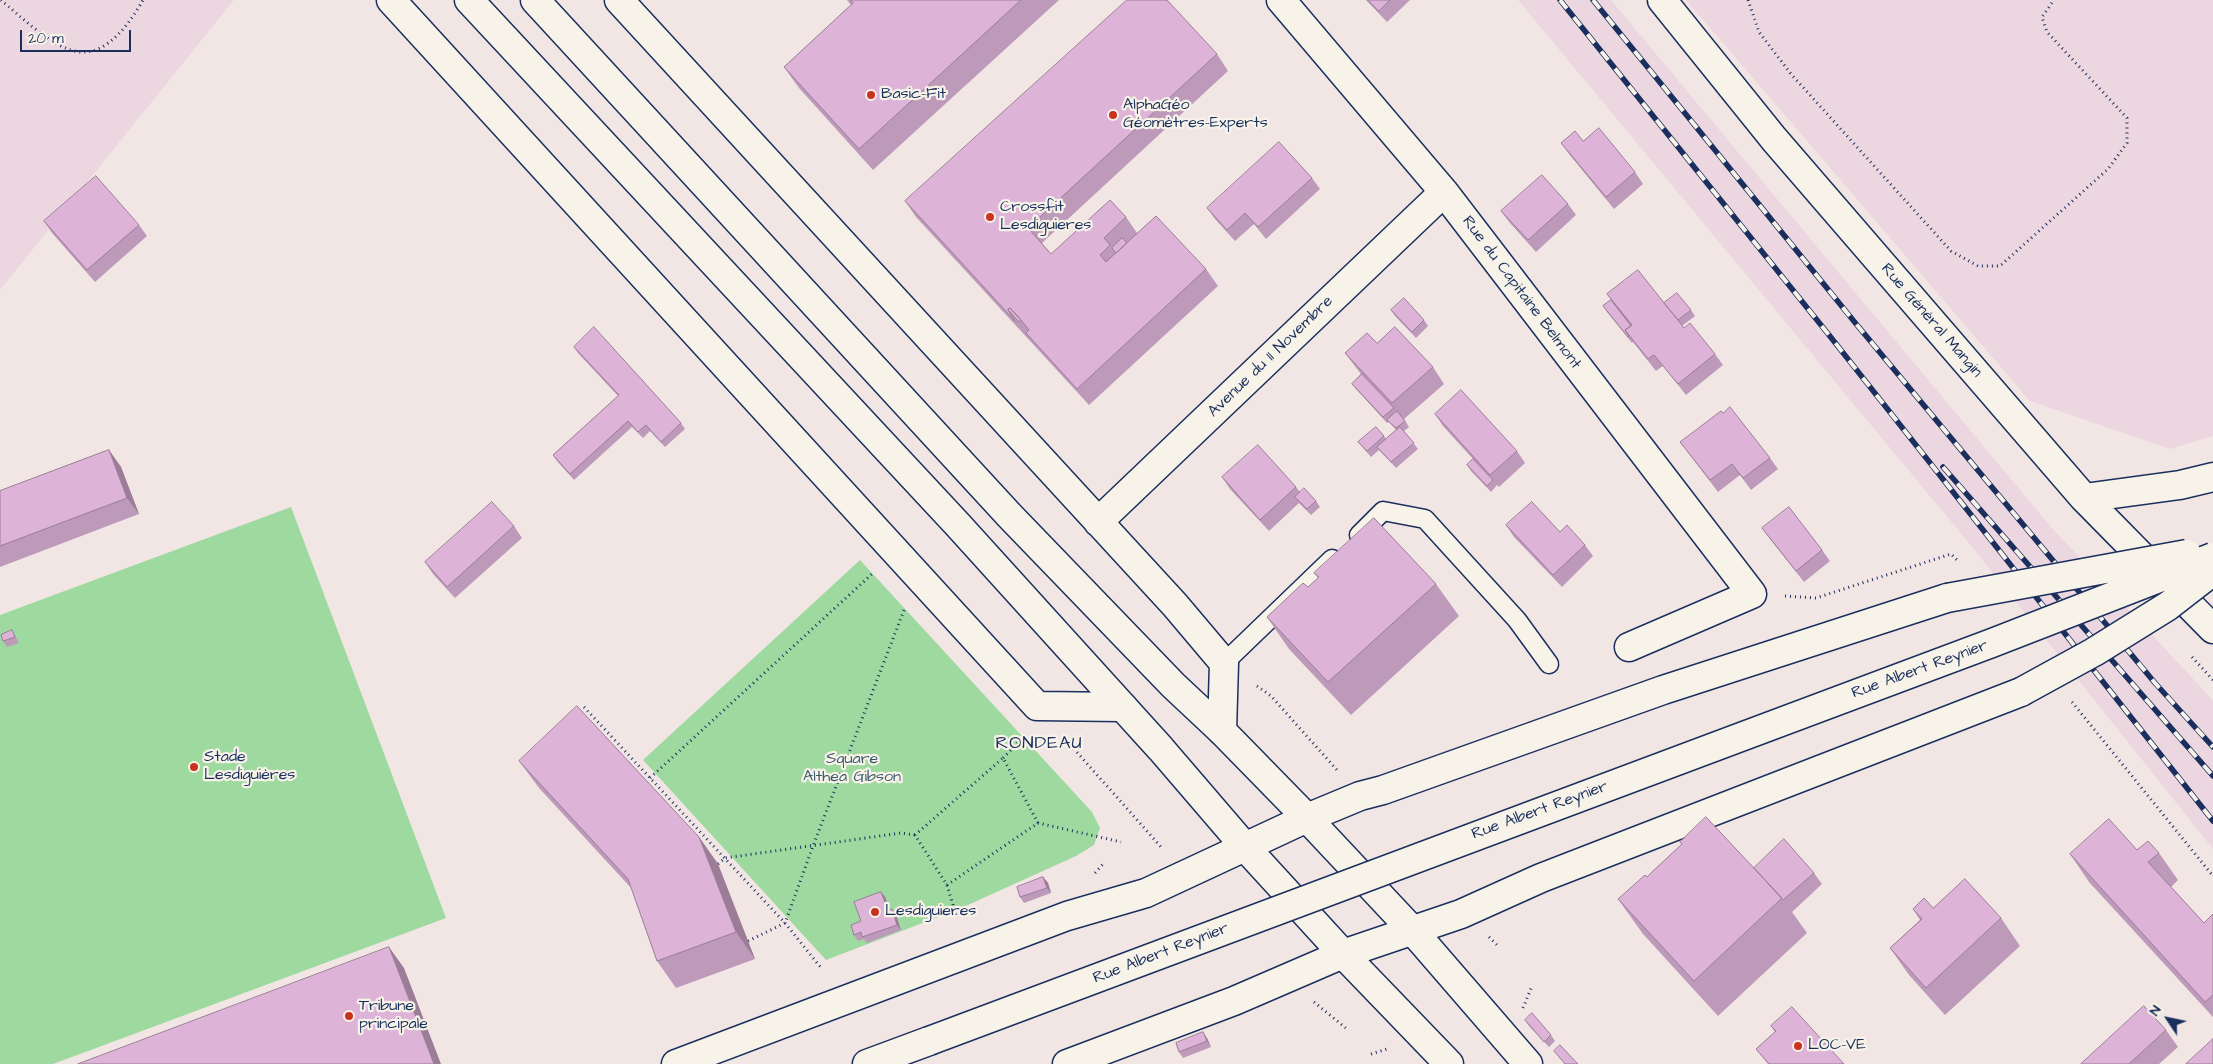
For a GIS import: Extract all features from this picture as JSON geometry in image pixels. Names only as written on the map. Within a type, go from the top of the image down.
[{"type":"main road","points":[[391,0],[1037,706],[1122,707]]},
{"type":"main road","points":[[470,0],[952,518],[1246,848],[1343,954],[1449,1064]]},
{"type":"main road","points":[[535,0],[1009,515],[1173,685],[1222,731],[1307,818],[1413,931],[1528,1064]]},
{"type":"main road","points":[[619,0],[1175,605],[1224,663],[1222,731]]},
{"type":"main road","name":"Rue du Capitaine Belmont","points":[[1281,0],[1444,192],[1752,594],[1630,647]]},
{"type":"main road","name":"Rue Général Mangin","points":[[1662,0],[1774,139],[2084,498],[2213,629]]},
{"type":"main road","name":"Avenue du 11 Novembre","points":[[1098,522],[1444,192]]},
{"type":"main road","points":[[2084,498],[2180,485],[2213,477]]},
{"type":"main road","points":[[676,1064],[1067,916],[1146,893],[1307,818],[1360,796],[1383,790],[1663,690],[1947,598],[2213,549]]},
{"type":"main road","name":"Rue Albert Reynier","points":[[867,1064],[1992,643],[2213,557]]},
{"type":"main road","points":[[1067,1064],[1234,1001],[1343,954],[1461,914],[1541,878],[2021,692],[2094,652],[2143,622],[2168,606],[2213,571]]},
{"type":"lane","points":[[1224,663],[1383,511],[1425,519],[1518,620],[1548,664]]},
{"type":"path","points":[[1,0],[62,47],[81,52],[105,46],[131,21],[143,0]]},
{"type":"path","points":[[1748,0],[1759,32],[1791,74],[1951,251],[1978,266],[2000,266],[2108,169],[2127,143],[2127,118],[2047,32],[2042,17],[2054,0]]},
{"type":"path","points":[[650,778],[878,568]]},
{"type":"path","points":[[748,941],[785,923],[812,846],[904,610]]},
{"type":"path","points":[[1224,663],[1271,696],[1360,796]]},
{"type":"path","points":[[1037,706],[1128,810]]},
{"type":"path","points":[[584,707],[785,923],[822,969]]},
{"type":"path","points":[[915,835],[1003,758],[1029,732]]},
{"type":"path","points":[[1003,758],[1038,823]]},
{"type":"path","points":[[947,885],[1038,823],[1121,842]]},
{"type":"path","points":[[718,864],[725,858],[901,833],[915,835],[947,885],[957,918]]},
{"type":"path","points":[[1521,1013],[1532,986]]},
{"type":"shaded area","points":[[0,0],[234,0],[0,290]]},
{"type":"shaded area","points":[[1518,0],[1611,0],[2052,528],[2213,700],[2213,849],[1973,548]]},
{"type":"shaded area","points":[[1686,0],[2213,0],[2213,436],[2170,449],[2030,401]]},
{"type":"green space","name":"Stade Lesdiguières","points":[[291,507],[446,918],[53,1064],[0,1064],[0,615]]},
{"type":"green space","name":"Square Althea Gibson","points":[[860,560],[1092,812],[1100,828],[1094,845],[1076,856],[959,909],[826,960],[643,760]]},
{"type":"building","points":[[851,0],[1021,0],[859,149],[784,67],[853,3]]},
{"type":"building","points":[[1127,0],[1167,0],[1217,54],[1028,228],[1051,254],[1110,200],[1126,217],[1104,238],[1110,245],[1100,255],[1106,262],[1156,216],[1206,269],[1077,389],[1026,333],[1029,330],[1021,320],[1010,308],[1008,310],[1015,321],[905,201]]},
{"type":"building","points":[[1368,0],[1390,0],[1379,11]]},
{"type":"building","points":[[1599,128],[1635,172],[1606,197],[1561,143],[1575,131],[1583,141]]},
{"type":"building","points":[[1279,142],[1312,178],[1258,227],[1245,213],[1227,230],[1207,208]]},
{"type":"building","points":[[1542,175],[1568,204],[1528,240],[1501,211]]},
{"type":"building","points":[[96,176],[139,225],[87,270],[44,221]]},
{"type":"building","points":[[1122,238],[1127,243],[1116,253],[1112,248]]},
{"type":"building","points":[[1638,270],[1684,328],[1690,323],[1715,354],[1678,384],[1654,355],[1648,359],[1625,330],[1632,325],[1607,294]]},
{"type":"building","points":[[1677,293],[1691,310],[1678,320],[1664,303]]},
{"type":"building","points":[[1404,298],[1424,320],[1412,332],[1391,310]]},
{"type":"building","points":[[1611,300],[1631,326],[1625,330],[1628,337],[1603,306]]},
{"type":"building","points":[[1010,308],[1021,320],[1019,322],[1008,310]]},
{"type":"building","points":[[594,327],[681,423],[661,442],[646,425],[638,432],[628,421],[570,474],[553,455],[619,395],[574,347]]},
{"type":"building","points":[[1395,327],[1433,367],[1392,403],[1345,353],[1367,333],[1377,343]]},
{"type":"building","points":[[1362,374],[1394,408],[1383,417],[1352,384]]},
{"type":"building","points":[[1461,390],[1517,451],[1490,475],[1435,414]]},
{"type":"building","points":[[1730,407],[1770,458],[1743,478],[1732,464],[1710,480],[1680,442],[1721,411],[1723,413]]},
{"type":"building","points":[[1397,411],[1405,421],[1396,428],[1387,420]]},
{"type":"building","points":[[1376,427],[1384,436],[1367,451],[1358,442]]},
{"type":"building","points":[[1400,427],[1414,443],[1391,462],[1377,447]]},
{"type":"building","points":[[1258,445],[1296,487],[1260,520],[1222,477]]},
{"type":"building","points":[[109,450],[127,498],[0,546],[0,491]]},
{"type":"building","points":[[1473,459],[1493,480],[1487,486],[1467,465]]},
{"type":"building","points":[[1304,488],[1316,501],[1307,509],[1295,497]]},
{"type":"building","points":[[492,502],[514,526],[447,587],[425,562]]},
{"type":"building","points":[[1532,502],[1560,532],[1567,525],[1585,545],[1553,575],[1506,525]]},
{"type":"building","points":[[1789,507],[1822,550],[1796,571],[1762,528]]},
{"type":"building","points":[[1374,518],[1436,584],[1328,682],[1267,617],[1303,583],[1308,587],[1319,577],[1314,573]]},
{"type":"building","points":[[12,630],[15,637],[3,641],[1,635]]},
{"type":"building","points":[[577,706],[699,837],[736,932],[657,961],[628,879],[519,761]]},
{"type":"building","points":[[1706,817],[1782,898],[1694,981],[1618,899],[1645,875],[1647,877],[1682,844],[1680,842]]},
{"type":"building","points":[[2109,819],[2137,850],[2148,841],[2159,853],[2148,862],[2204,923],[2213,914],[2213,995],[2205,1002],[2070,854]]},
{"type":"building","points":[[1784,839],[1814,873],[1783,900],[1754,868]]},
{"type":"building","points":[[1043,877],[1047,888],[1020,897],[1017,887]]},
{"type":"building","points":[[1965,879],[2001,918],[1926,988],[1890,948],[1922,919],[1913,909],[1924,898],[1933,908]]},
{"type":"building","points":[[881,892],[888,910],[892,909],[897,925],[862,937],[861,932],[854,935],[851,925],[861,921],[854,902]]},
{"type":"building","name":"Tribune principale","points":[[389,947],[434,1064],[78,1064]]},
{"type":"building","points":[[2144,1006],[2166,1030],[2129,1064],[2081,1064]]},
{"type":"building","name":"LOC-VE","points":[[1792,1007],[1844,1064],[1769,1064],[1756,1049],[1776,1031],[1771,1026]]},
{"type":"building","points":[[1532,1013],[1551,1035],[1544,1042],[1525,1020]]},
{"type":"building","points":[[1203,1032],[1207,1041],[1179,1052],[1176,1043]]},
{"type":"building","points":[[2213,1039],[2213,1064],[2186,1064]]},
{"type":"building","points":[[1560,1045],[1578,1064],[1565,1064],[1554,1051]]},
{"type":"railway","points":[[1560,0],[1829,335],[2213,821]]},
{"type":"railway","points":[[1593,0],[1857,325],[2155,683],[2213,747]]},
{"type":"railway","points":[[1943,467],[2213,776]]},
{"type":"place","name":"Basic-Fit","points":[[871,95]]},
{"type":"place","name":"AlphaGéo Géomètres-Experts","points":[[1113,115]]},
{"type":"place","name":"Crossfit Lesdiguieres","points":[[990,217]]},
{"type":"place","name":"Stade Lesdiguières","points":[[194,767]]},
{"type":"place","name":"Lesdiguieres","points":[[875,912]]},
{"type":"place","name":"Tribune principale","points":[[349,1016]]},
{"type":"place","name":"LOC-VE","points":[[1798,1046]]},
{"type":"district","name":"RONDEAU","points":[[1039,744]]}]
